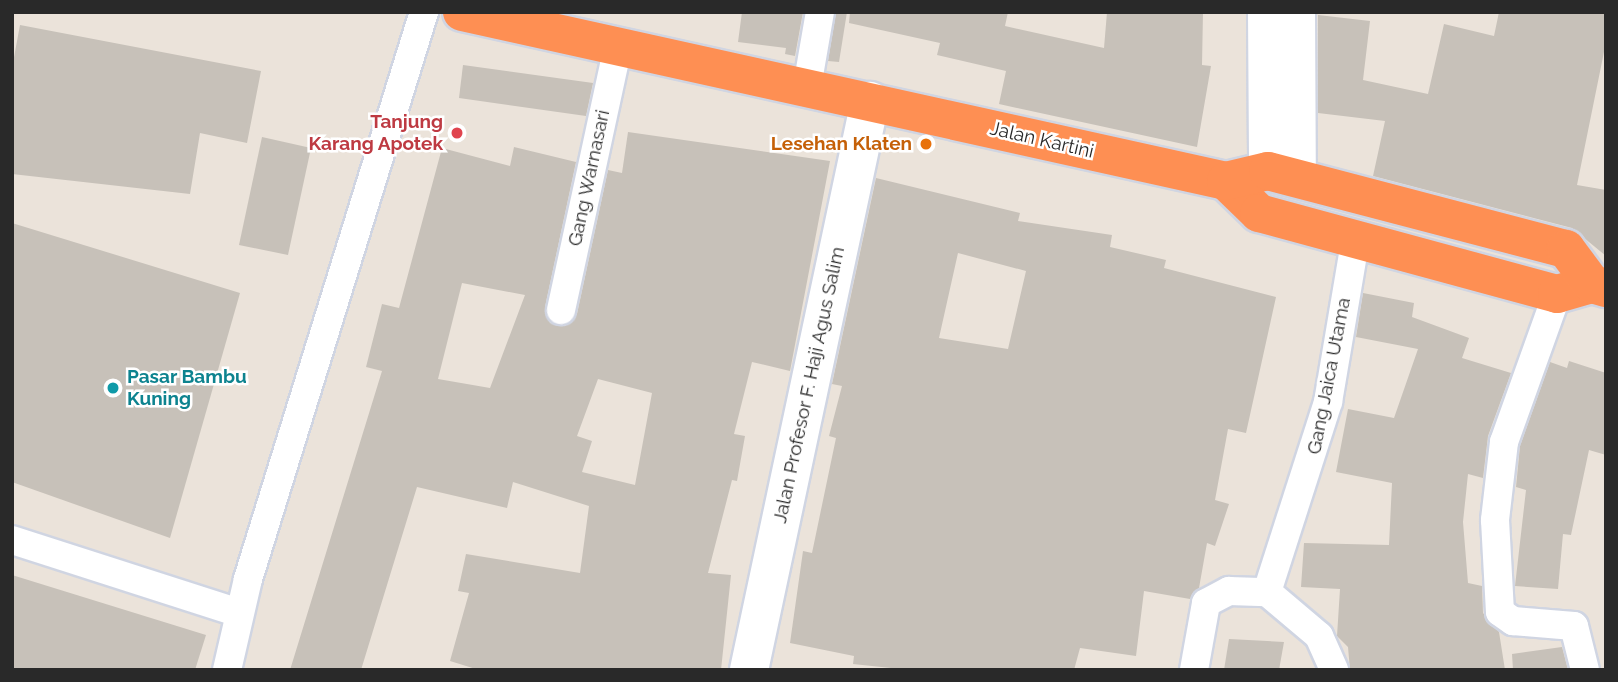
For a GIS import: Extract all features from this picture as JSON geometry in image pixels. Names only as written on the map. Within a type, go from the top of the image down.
[{"type":"highway","name":"Jalan Kartini","points":[[462,12],[1226,181]]},
{"type":"highway","points":[[1226,181],[1283,174],[1566,249],[1585,289]]},
{"type":"highway","points":[[1226,181],[1259,213],[1585,289]]},
{"type":"main road","points":[[1267,12],[1283,174]]},
{"type":"main road","points":[[1283,174],[1296,12]]},
{"type":"main road","name":"Jalan Profesor F. Haji Agus Salim","points":[[749,670],[870,101]]},
{"type":"street","points":[[227,670],[239,613],[424,12]]},
{"type":"street","points":[[807,87],[820,12]]},
{"type":"street","name":"Gang Warnasari","points":[[561,310],[618,46]]},
{"type":"street","name":"Gang Jaica Utama","points":[[1267,592],[1328,402],[1356,237]]},
{"type":"street","points":[[1585,289],[1504,442],[1495,520],[1500,612],[1513,621],[1574,626],[1585,670]]},
{"type":"street","points":[[12,540],[239,613]]},
{"type":"street","points":[[1194,670],[1206,603],[1216,592],[1267,592],[1319,636],[1334,670]]},
{"type":"building","points":[[742,12],[803,12],[795,56],[785,54],[786,48],[738,42]]},
{"type":"building","points":[[836,12],[847,12],[839,62],[828,61]]},
{"type":"building","points":[[850,12],[1008,12],[1005,26],[1104,48],[1107,12],[1203,12],[1202,65],[1211,66],[1197,147],[999,104],[1006,71],[937,55],[940,43],[849,23]]},
{"type":"building","points":[[1499,12],[1606,12],[1606,42],[1577,185],[1606,190],[1606,256],[1572,228],[1373,176],[1385,121],[1318,113],[1318,15],[1370,21],[1363,80],[1428,94],[1444,24],[1494,36]]},
{"type":"building","points":[[20,25],[261,71],[247,143],[200,133],[190,194],[12,174],[12,68]]},
{"type":"building","points":[[463,65],[593,83],[586,116],[459,98]]},
{"type":"building","points":[[628,132],[830,161],[790,371],[752,362],[734,434],[745,436],[737,481],[732,480],[708,573],[731,575],[721,670],[479,670],[450,661],[469,593],[458,591],[466,554],[580,573],[589,506],[513,482],[507,508],[417,487],[361,670],[290,670],[382,371],[366,367],[382,304],[399,308],[442,148],[510,166],[514,147],[576,162],[545,307],[550,323],[565,326],[577,314],[608,170],[622,173]],"holes":[[[462,283],[525,295],[490,388],[438,379]],[[598,379],[652,393],[635,485],[582,472],[592,441],[577,436]]]},
{"type":"building","points":[[262,137],[311,148],[288,255],[239,245]]},
{"type":"building","points":[[876,178],[1020,213],[1018,221],[1112,235],[1110,247],[1166,260],[1164,268],[1276,297],[1246,433],[1228,429],[1215,500],[1229,504],[1215,546],[1207,543],[1199,588],[1190,599],[1144,591],[1136,656],[1080,648],[1074,670],[910,670],[853,664],[854,656],[790,643],[803,551],[812,553],[836,438],[829,436],[842,386],[832,384]],"holes":[[[958,253],[1026,271],[1008,349],[939,338]]]},
{"type":"building","name":"Pasar Bambu Kuning","points":[[12,223],[240,293],[170,538],[12,482]]},
{"type":"building","points":[[1363,293],[1414,303],[1412,317],[1469,338],[1462,358],[1511,373],[1488,436],[1483,478],[1468,474],[1463,522],[1468,583],[1482,586],[1483,613],[1499,632],[1505,670],[1350,670],[1348,647],[1337,636],[1340,589],[1301,587],[1304,543],[1389,545],[1392,483],[1336,472],[1348,409],[1394,418],[1418,349],[1356,337]]},
{"type":"building","points":[[1569,361],[1606,373],[1606,455],[1589,450],[1571,535],[1563,534],[1558,589],[1515,586],[1526,490],[1516,487],[1520,446],[1550,362],[1567,368]]},
{"type":"building","points":[[12,575],[206,635],[195,670],[12,670]]},
{"type":"building","points":[[1229,639],[1284,642],[1279,670],[1224,670]]},
{"type":"building","points":[[1562,647],[1568,670],[1513,670],[1512,654]]},
{"type":"place","name":"Tanjung Karang Apotek","points":[[457,133]]},
{"type":"place","name":"Lesehan Klaten","points":[[926,144]]},
{"type":"place","name":"Pasar Bambu Kuning","points":[[113,388]]}]
